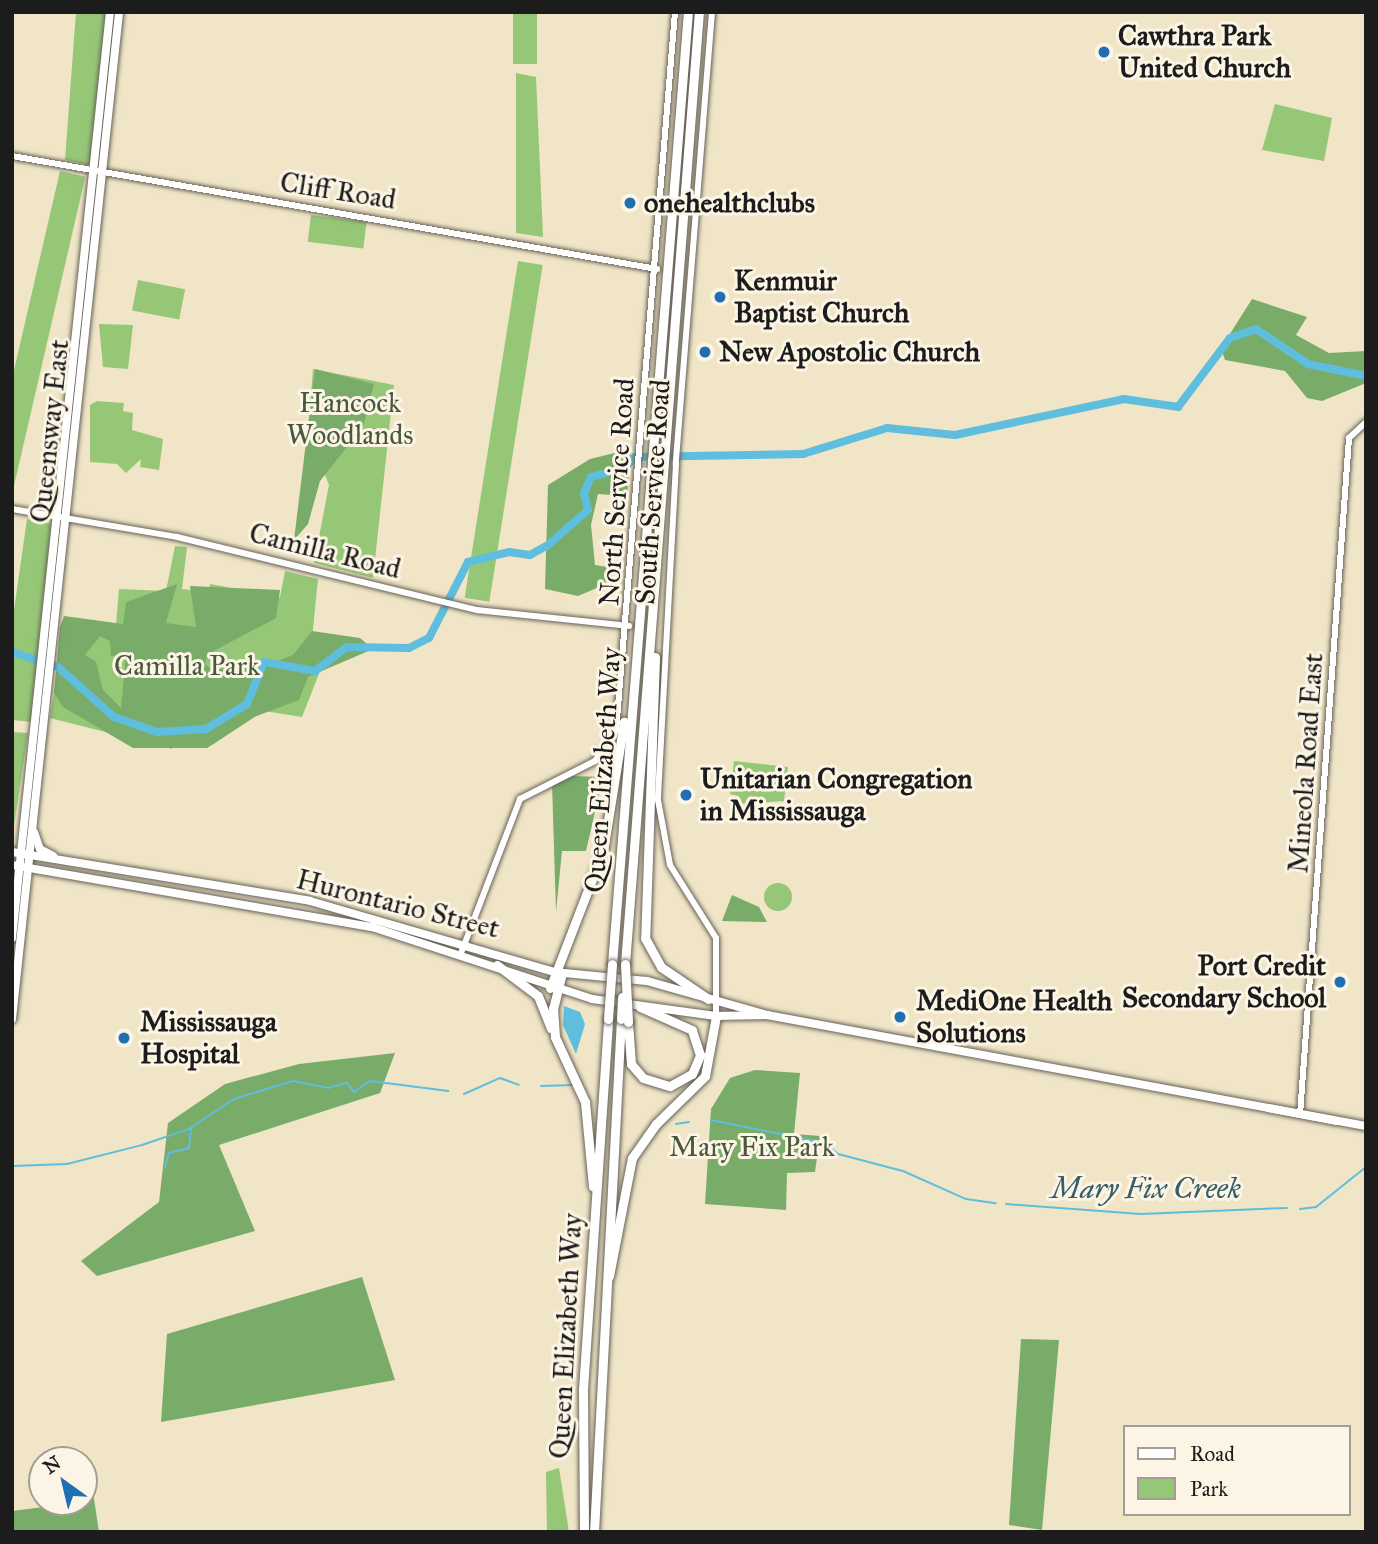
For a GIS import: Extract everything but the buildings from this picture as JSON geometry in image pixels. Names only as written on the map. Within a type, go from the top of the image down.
[{"type":"highway","name":"Queen Elizabeth Way","points":[[584,1532],[581,1452],[630,686],[656,446],[688,12]]},
{"type":"highway","name":"Queen Elizabeth Way","points":[[594,1532],[604,1294],[624,1021],[625,964],[665,466],[672,444],[699,12]]},
{"type":"highway","points":[[654,613],[645,938],[661,967],[713,1000]]},
{"type":"highway","points":[[555,1037],[553,989],[603,851],[630,686]]},
{"type":"highway","points":[[497,965],[538,996],[585,1102],[596,1203]]},
{"type":"highway","points":[[624,1021],[631,1063],[643,1078],[670,1086],[692,1074],[700,1055],[692,1030],[640,1007]]},
{"type":"highway","points":[[604,1294],[632,1158],[656,1124],[705,1076],[716,1016]]},
{"type":"main road","name":"Queensway East","points":[[21,854],[33,826],[44,668],[97,173],[110,12]]},
{"type":"main road","name":"Queensway East","points":[[97,173],[119,12]]},
{"type":"main road","name":"Queensway East","points":[[21,854],[44,668]]},
{"type":"main road","points":[[12,844],[24,813]]},
{"type":"main road","points":[[33,826],[40,849],[65,861]]},
{"type":"main road","name":"Hurontario Street","points":[[21,854],[310,901],[464,941],[558,972],[648,981],[767,1015],[1366,1126]]},
{"type":"main road","points":[[12,938],[21,854]]},
{"type":"main road","name":"Hurontario Street","points":[[20,866],[311,915],[461,953],[553,989],[640,1007],[716,1016],[767,1015]]},
{"type":"main road","points":[[12,1019],[25,898],[20,866]]},
{"type":"main road","points":[[25,898],[34,878],[54,872]]},
{"type":"main road","points":[[12,876],[17,890]]},
{"type":"street","name":"North Service Road","points":[[461,953],[520,799],[595,761],[610,743],[629,626],[675,12]]},
{"type":"street","name":"South Service Road","points":[[712,12],[672,444],[676,464],[659,826],[678,879],[715,932],[713,1000],[716,1016]]},
{"type":"street","name":"Cliff Road","points":[[12,156],[657,269]]},
{"type":"street","name":"Mineola Road East","points":[[1300,1114],[1349,438],[1364,423]]},
{"type":"street","name":"Camilla Road","points":[[12,509],[177,537],[457,605],[629,626]]},
{"type":"green space","points":[[76,12],[106,12],[91,165],[65,160]]},
{"type":"green space","points":[[513,12],[537,12],[537,64],[513,64]]},
{"type":"green space","points":[[516,73],[536,77],[543,237],[516,233]]},
{"type":"green space","points":[[1275,104],[1332,118],[1324,161],[1262,150]]},
{"type":"green space","points":[[60,171],[85,177],[12,494],[12,379]]},
{"type":"green space","points":[[311,215],[367,222],[363,249],[308,242]]},
{"type":"green space","points":[[518,261],[543,265],[489,602],[465,598]]},
{"type":"green space","points":[[138,280],[185,289],[179,320],[132,310]]},
{"type":"green space","points":[[1252,299],[1307,317],[1296,335],[1329,353],[1366,351],[1366,383],[1322,401],[1307,398],[1285,371],[1225,360],[1221,348]]},
{"type":"green space","points":[[99,324],[133,325],[128,369],[103,367]]},
{"type":"green space","name":"Hancock Woodlands","points":[[313,369],[394,385],[373,578],[314,563],[329,485],[308,433]]},
{"type":"green space","points":[[315,369],[374,384],[363,427],[320,481],[308,524],[294,540]]},
{"type":"green space","points":[[97,401],[124,403],[123,411],[133,413],[132,430],[163,439],[159,470],[140,467],[141,459],[126,473],[117,464],[90,462],[90,405]]},
{"type":"green space","points":[[631,449],[627,496],[598,494],[591,525],[595,565],[613,568],[611,582],[578,596],[545,589],[548,485],[590,459]]},
{"type":"green space","points":[[27,519],[53,524],[32,722],[12,720],[12,624]]},
{"type":"green space","name":"Camilla Park","points":[[175,546],[187,547],[182,589],[209,592],[210,584],[280,597],[285,571],[318,579],[312,639],[331,643],[302,717],[264,711],[212,745],[173,741],[172,749],[50,718],[66,618],[116,624],[119,589],[166,591]]},
{"type":"green space","name":"Camilla Park","points":[[177,584],[166,623],[196,627],[190,586],[280,590],[276,618],[208,654],[205,664],[212,670],[272,663],[293,655],[312,631],[360,638],[373,649],[308,677],[299,700],[254,717],[207,748],[133,748],[63,707],[54,693],[60,627],[64,616],[123,624],[126,602]],"holes":[[[100,636],[110,641],[111,656],[126,655],[121,708],[103,690],[96,662],[85,655]]]},
{"type":"green space","points":[[12,732],[28,733],[12,839]]},
{"type":"green space","points":[[734,761],[788,767],[784,801],[740,804],[739,796],[730,794]]},
{"type":"green space","points":[[571,776],[603,777],[586,851],[562,851],[556,912],[552,783]]},
{"type":"green space","points":[[778,883],[788,887],[792,897],[788,907],[778,911],[768,907],[764,897],[768,887]]},
{"type":"green space","points":[[732,895],[759,907],[767,922],[722,921]]},
{"type":"green space","points":[[395,1053],[380,1093],[219,1145],[255,1231],[97,1276],[81,1261],[159,1202],[168,1123],[225,1084],[299,1064]]},
{"type":"green space","name":"Mary Fix Park","points":[[755,1070],[800,1073],[794,1134],[820,1136],[815,1172],[787,1173],[786,1210],[705,1204],[711,1109],[730,1078]]},
{"type":"green space","points":[[362,1277],[395,1380],[161,1422],[167,1334]]},
{"type":"green space","points":[[1021,1339],[1059,1340],[1042,1530],[1009,1525]]},
{"type":"green space","points":[[559,1468],[569,1532],[547,1532],[546,1472]]},
{"type":"green space","points":[[28,1509],[28,1516],[97,1516],[99,1532],[12,1532],[12,1511]]},
{"type":"water","points":[[564,1006],[580,1012],[585,1024],[576,1054],[563,1025]]},
{"type":"waterway","points":[[12,652],[58,667],[114,717],[157,732],[206,729],[247,704],[264,662],[315,671],[347,647],[409,648],[429,638],[468,562],[509,552],[530,555],[548,545],[588,510],[584,493],[591,477],[625,468],[635,457],[803,454],[887,428],[955,435],[1124,399],[1178,407],[1230,338],[1256,329],[1308,364],[1366,376]]},
{"type":"waterway","name":"Mary Fix Creek","points":[[464,1094],[500,1078],[519,1085]]},
{"type":"waterway","name":"Mary Fix Creek","points":[[12,1166],[67,1164],[142,1145],[189,1129],[234,1099],[293,1081],[328,1088],[347,1083],[354,1092],[370,1081],[448,1091]]},
{"type":"waterway","name":"Mary Fix Creek","points":[[541,1086],[573,1085]]},
{"type":"waterway","name":"Mary Fix Creek","points":[[711,1120],[825,1143],[838,1154],[903,1171],[966,1199],[996,1203]]},
{"type":"waterway","name":"Mary Fix Creek","points":[[676,1124],[689,1122]]},
{"type":"waterway","points":[[165,1167],[169,1153],[189,1148],[191,1128]]},
{"type":"waterway","name":"Mary Fix Creek","points":[[1300,1209],[1316,1207],[1366,1167]]},
{"type":"waterway","name":"Mary Fix Creek","points":[[1006,1204],[1141,1214],[1287,1208]]},
{"type":"place","name":"Cawthra Park United Church","points":[[1104,52]]},
{"type":"place","name":"onehealthclubs","points":[[630,203]]},
{"type":"place","name":"Kenmuir Baptist Church","points":[[720,297]]},
{"type":"place","name":"New Apostolic Church","points":[[705,352]]},
{"type":"place","name":"Unitarian Congregation in Mississauga","points":[[686,795]]},
{"type":"place","name":"Port Credit Secondary School","points":[[1340,982]]},
{"type":"place","name":"MediOne Health Solutions","points":[[900,1017]]},
{"type":"place","name":"Mississauga Hospital","points":[[124,1038]]}]
